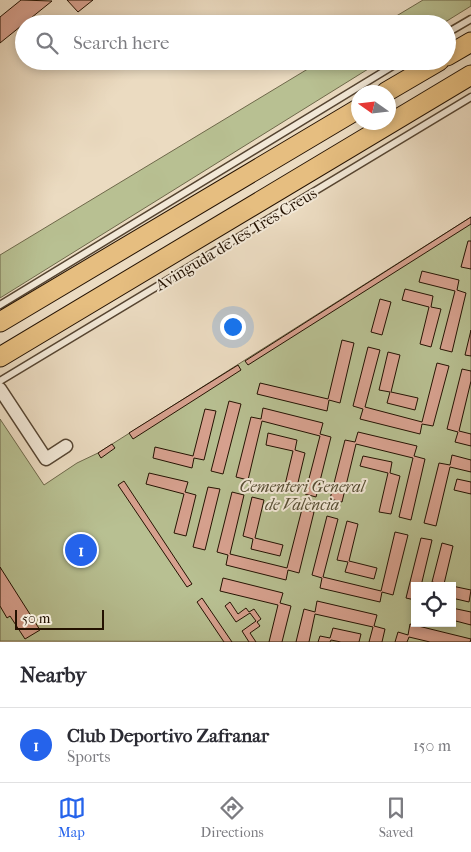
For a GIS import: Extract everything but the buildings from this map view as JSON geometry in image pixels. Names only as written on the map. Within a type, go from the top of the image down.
[{"type":"main road","points":[[456,51],[471,42]]},
{"type":"main road","points":[[396,86],[423,70]]},
{"type":"main road","name":"Avinguda de les Tres Creus","points":[[0,357],[471,75]]},
{"type":"main road","points":[[0,322],[351,113]]},
{"type":"street","points":[[0,389],[46,459],[66,446]]},
{"type":"lane","points":[[456,28],[471,19]]},
{"type":"lane","points":[[0,305],[387,70]]},
{"type":"lane","name":"Avinguda de les Tres Creus","points":[[0,381],[471,96]]},
{"type":"green space","points":[[423,0],[471,0],[471,6],[456,15],[398,15]]},
{"type":"green space","points":[[306,70],[367,70],[0,298],[0,255]]},
{"type":"green space","name":"Cementeri General de València","points":[[471,217],[471,642],[0,641],[0,419],[44,485],[77,463],[98,453]]},
{"type":"place","name":"Club Deportivo Zafranar","points":[[81,550]]}]
